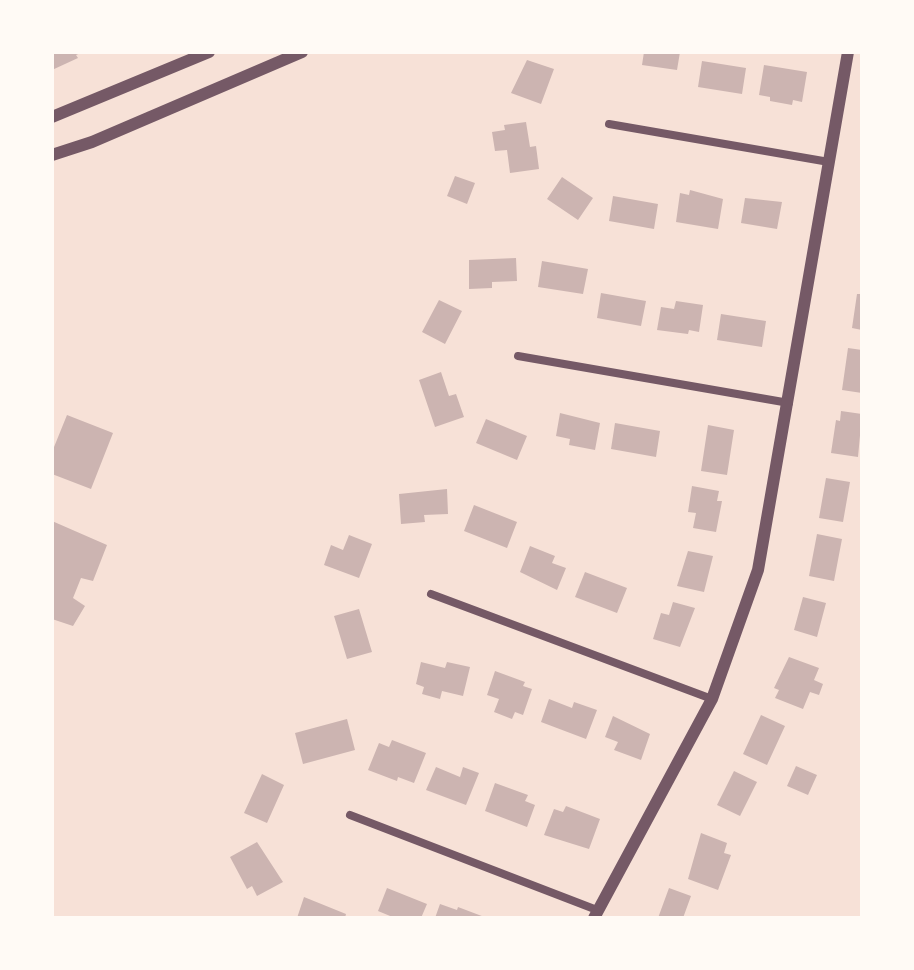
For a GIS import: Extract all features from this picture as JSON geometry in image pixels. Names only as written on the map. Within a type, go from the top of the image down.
[{"type":"street","points":[[52,117],[209,52]]},
{"type":"street","points":[[52,155],[92,142],[302,52]]},
{"type":"street","points":[[350,815],[596,914],[712,699],[758,570],[848,52]]},
{"type":"street","points":[[609,124],[829,162]]},
{"type":"street","points":[[518,356],[789,403]]},
{"type":"street","points":[[431,594],[712,699]]},
{"type":"building","points":[[52,52],[83,52],[76,55],[78,58],[52,70]]},
{"type":"building","points":[[644,52],[680,52],[677,70],[642,65]]},
{"type":"building","points":[[527,60],[554,69],[541,104],[511,93]]},
{"type":"building","points":[[702,61],[746,68],[742,94],[698,87]]},
{"type":"building","points":[[764,65],[807,72],[802,102],[793,100],[792,105],[770,101],[770,97],[759,95]]},
{"type":"building","points":[[526,122],[530,147],[536,146],[539,169],[510,173],[507,150],[495,151],[492,132],[505,130],[504,125]]},
{"type":"building","points":[[455,176],[475,183],[467,204],[447,196]]},
{"type":"building","points":[[562,177],[593,198],[578,220],[547,199]]},
{"type":"building","points":[[690,190],[723,199],[718,229],[676,222],[680,193],[689,195]]},
{"type":"building","points":[[613,196],[658,204],[654,229],[609,221]]},
{"type":"building","points":[[745,198],[782,202],[777,229],[741,223]]},
{"type":"building","points":[[516,258],[517,281],[492,282],[492,288],[469,289],[469,260]]},
{"type":"building","points":[[542,261],[588,269],[583,294],[538,287]]},
{"type":"building","points":[[601,293],[646,301],[641,326],[597,318]]},
{"type":"building","points":[[857,294],[862,294],[862,330],[852,328]]},
{"type":"building","points":[[439,300],[462,311],[445,344],[422,332]]},
{"type":"building","points":[[676,301],[703,305],[699,332],[689,330],[688,334],[657,330],[661,307],[674,309]]},
{"type":"building","points":[[721,314],[766,321],[762,347],[717,340]]},
{"type":"building","points":[[848,348],[862,350],[862,393],[842,390]]},
{"type":"building","points":[[441,372],[449,396],[456,394],[464,417],[435,427],[419,380]]},
{"type":"building","points":[[841,411],[862,414],[858,457],[831,453],[836,420],[840,421]]},
{"type":"building","points":[[560,413],[600,423],[595,450],[569,445],[570,439],[556,436]]},
{"type":"building","points":[[67,415],[113,433],[91,489],[52,474],[52,452]]},
{"type":"building","points":[[486,419],[527,436],[517,460],[476,443]]},
{"type":"building","points":[[615,423],[660,431],[656,457],[611,449]]},
{"type":"building","points":[[708,425],[734,430],[727,475],[701,471]]},
{"type":"building","points":[[826,478],[850,482],[843,522],[819,518]]},
{"type":"building","points":[[692,486],[719,491],[717,501],[722,501],[716,532],[693,528],[696,513],[688,512]]},
{"type":"building","points":[[447,489],[448,514],[424,515],[425,522],[401,524],[399,494]]},
{"type":"building","points":[[474,505],[517,522],[507,548],[464,531]]},
{"type":"building","points":[[52,521],[107,545],[93,581],[81,578],[73,598],[85,606],[73,626],[52,619]]},
{"type":"building","points":[[817,534],[842,539],[834,581],[809,576]]},
{"type":"building","points":[[349,535],[372,544],[359,578],[324,565],[331,545],[343,550]]},
{"type":"building","points":[[530,546],[555,556],[552,563],[566,568],[557,590],[520,572]]},
{"type":"building","points":[[688,551],[713,556],[704,592],[677,586]]},
{"type":"building","points":[[585,572],[627,588],[617,613],[575,597]]},
{"type":"building","points":[[803,597],[826,603],[817,637],[794,630]]},
{"type":"building","points":[[673,602],[695,608],[680,647],[653,639],[661,613],[669,615]]},
{"type":"building","points":[[359,609],[372,652],[347,659],[334,616]]},
{"type":"building","points":[[789,657],[819,668],[814,680],[823,684],[819,695],[810,692],[803,709],[775,698],[779,690],[774,688]]},
{"type":"building","points":[[421,662],[445,668],[447,662],[470,667],[463,696],[442,691],[440,699],[422,694],[424,687],[416,684]]},
{"type":"building","points":[[495,671],[525,682],[523,686],[532,689],[523,715],[515,712],[512,719],[494,712],[499,699],[487,695]]},
{"type":"building","points":[[549,699],[572,708],[574,702],[597,710],[586,739],[541,722]]},
{"type":"building","points":[[761,715],[785,726],[767,765],[743,754]]},
{"type":"building","points":[[613,716],[650,734],[641,760],[614,750],[618,742],[605,737]]},
{"type":"building","points":[[347,719],[355,750],[303,764],[295,733]]},
{"type":"building","points":[[392,740],[426,753],[414,783],[398,777],[397,781],[368,770],[379,743],[389,747]]},
{"type":"building","points":[[796,766],[817,775],[808,795],[787,786]]},
{"type":"building","points":[[436,767],[460,777],[463,767],[479,773],[466,805],[426,790]]},
{"type":"building","points":[[734,771],[757,782],[740,816],[717,805]]},
{"type":"building","points":[[262,774],[284,785],[267,823],[244,813]]},
{"type":"building","points":[[495,783],[528,795],[525,801],[535,805],[527,827],[485,811]]},
{"type":"building","points":[[566,806],[600,819],[589,849],[544,835],[554,809],[563,812]]},
{"type":"building","points":[[701,833],[727,843],[724,853],[731,855],[718,890],[688,879]]},
{"type":"building","points":[[257,842],[283,882],[257,896],[252,886],[247,889],[230,857]]},
{"type":"building","points":[[387,888],[427,904],[421,918],[395,918],[378,911]]},
{"type":"building","points":[[669,888],[691,896],[683,918],[658,918]]},
{"type":"building","points":[[304,897],[346,914],[345,918],[297,918]]},
{"type":"building","points":[[440,904],[457,910],[458,907],[487,918],[435,918]]}]
